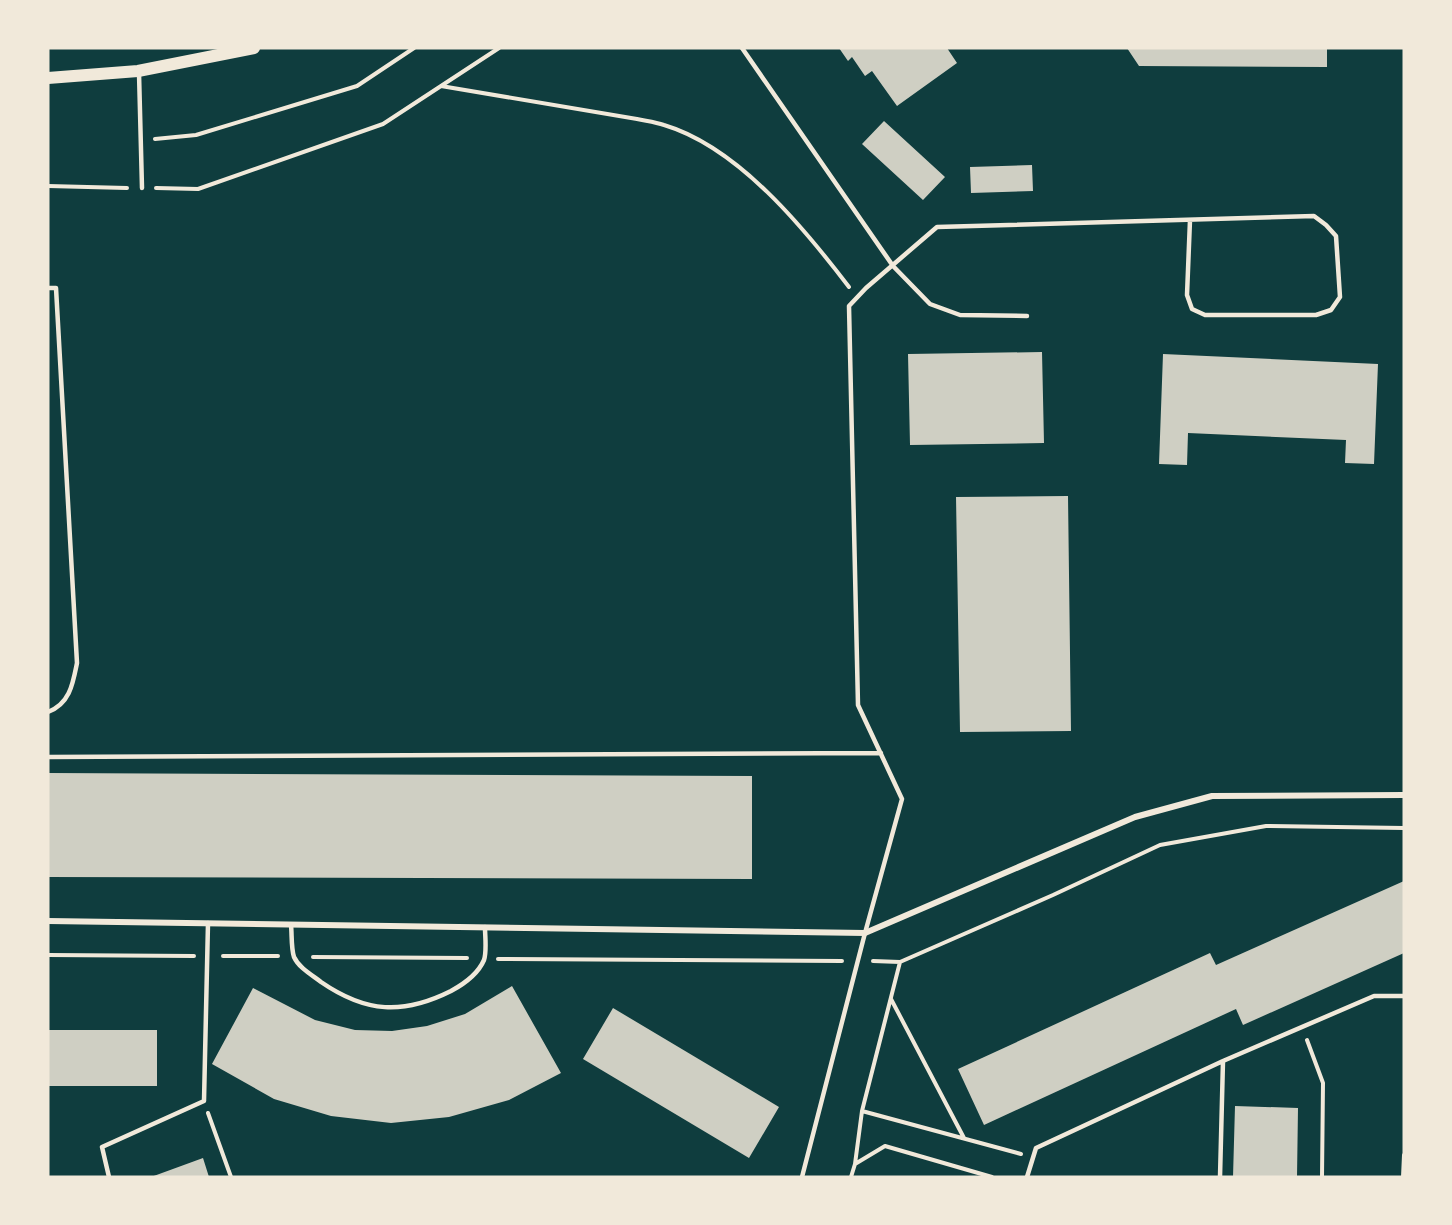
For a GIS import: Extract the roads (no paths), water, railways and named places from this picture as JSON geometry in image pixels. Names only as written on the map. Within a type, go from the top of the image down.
[{"type":"main road","points":[[48,78],[138,71],[254,48]]},
{"type":"street","points":[[48,921],[865,933],[1135,817],[1212,796],[1404,795]]},
{"type":"lane","points":[[742,48],[893,266],[930,304],[960,315],[1026,316]]},
{"type":"lane","points":[[138,71],[142,188]]},
{"type":"lane","points":[[802,1177],[902,799],[858,705],[849,306],[937,227],[1190,219],[1314,216],[1336,236],[1340,297],[1330,310],[1316,315],[1205,315],[1192,309],[1187,295],[1190,219]]},
{"type":"lane","points":[[48,288],[56,288],[77,663],[71,692],[54,710],[48,712]]},
{"type":"lane","points":[[48,757],[881,753]]},
{"type":"lane","points":[[109,1177],[102,1147],[204,1101],[208,923]]},
{"type":"lane","points":[[291,925],[294,957],[306,972],[326,986],[362,1004],[389,1008],[430,1001],[474,975],[484,958],[485,927]]},
{"type":"lane","points":[[1027,1177],[1036,1148],[1374,996],[1404,996]]},
{"type":"lane","points":[[1220,1177],[1223,1062]]}]
